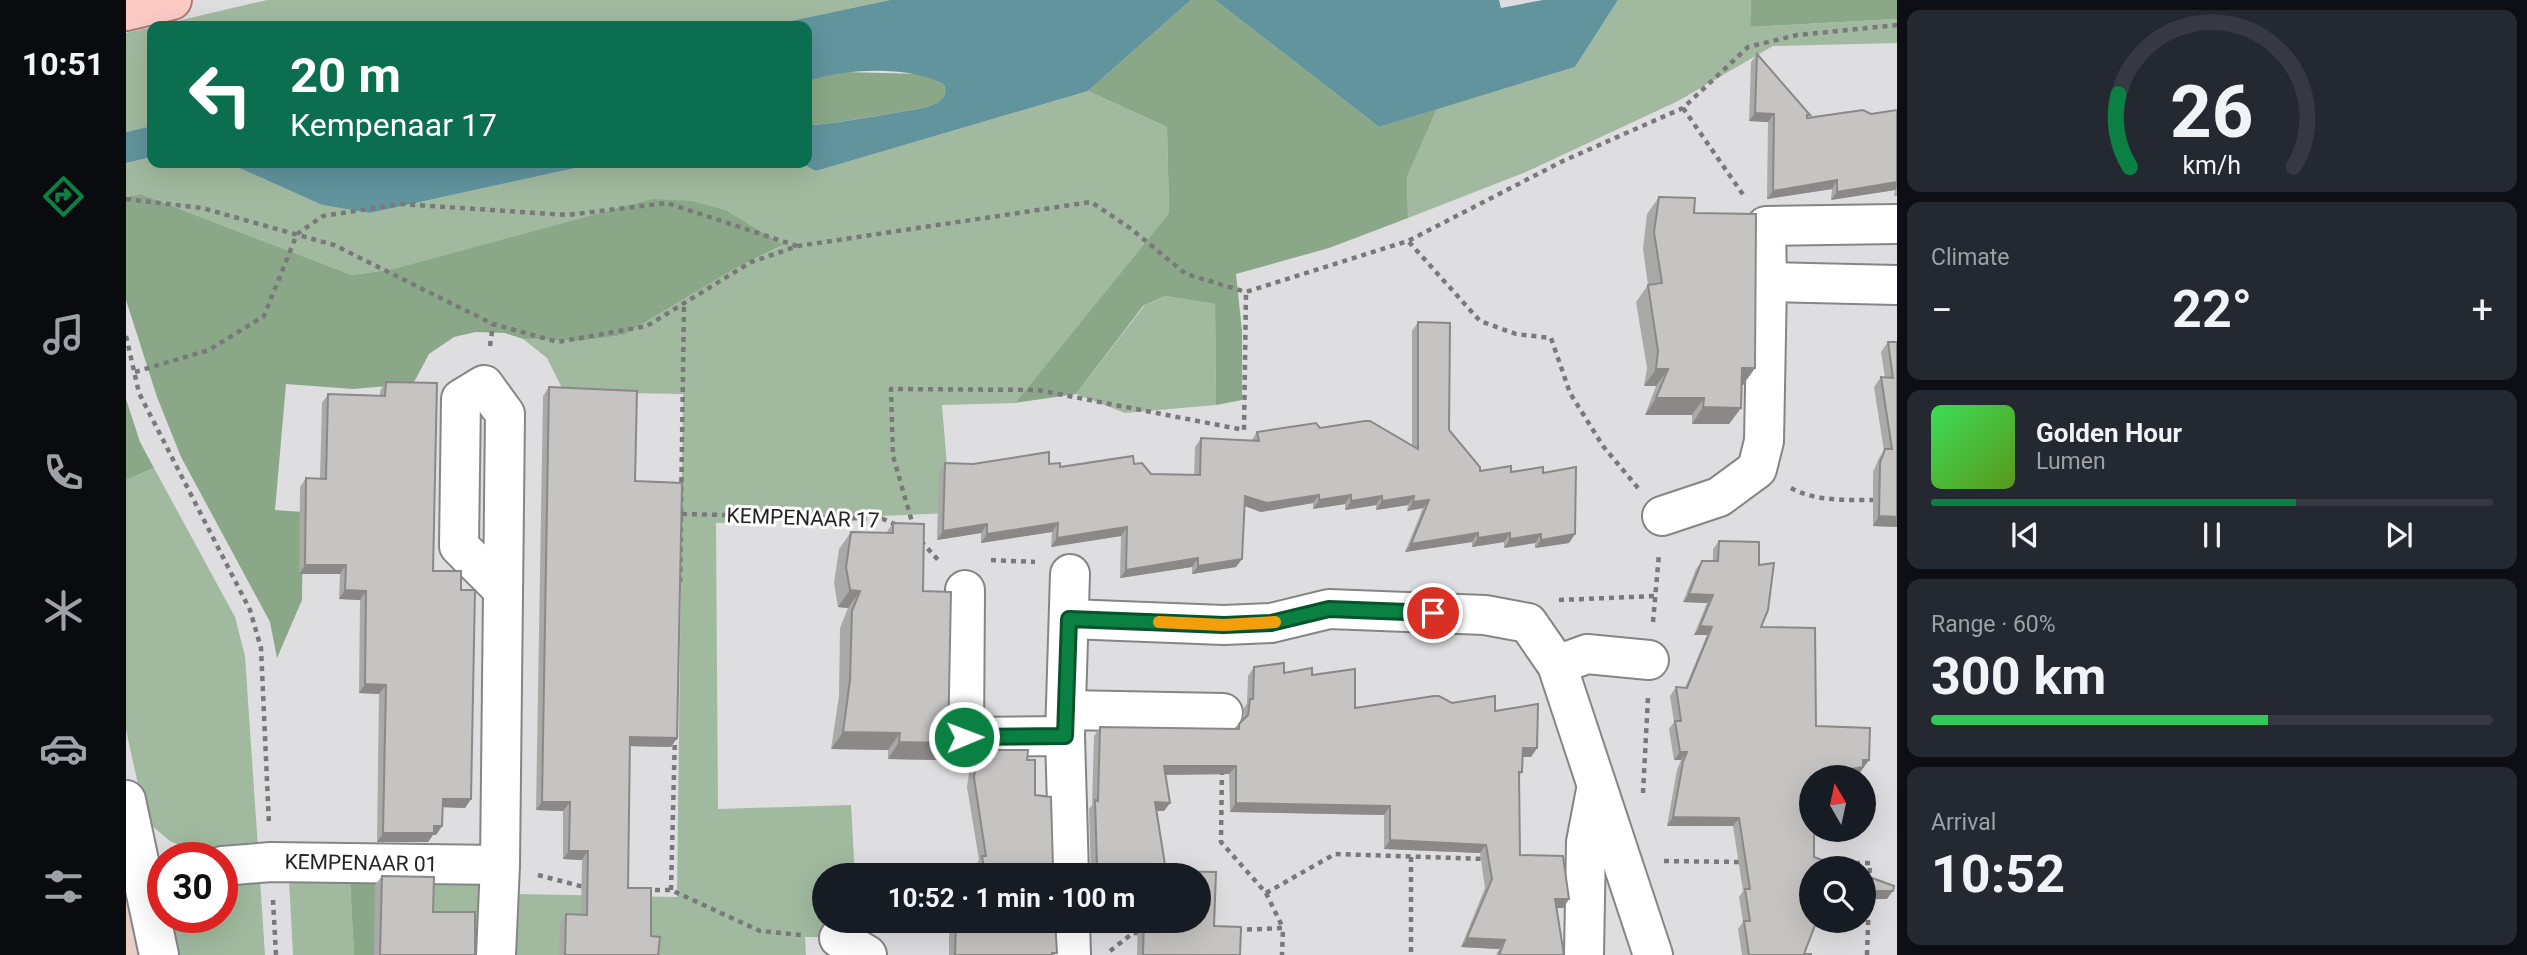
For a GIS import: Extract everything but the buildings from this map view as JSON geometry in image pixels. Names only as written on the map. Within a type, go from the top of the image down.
[{"type":"main road","points":[[126,11],[172,0]]},
{"type":"street","points":[[1662,516],[1719,497],[1757,469],[1764,441],[1768,282],[1766,226],[1897,224]]},
{"type":"street","points":[[1768,282],[1897,285]]},
{"type":"street","points":[[1069,863],[1066,723],[1070,574]]},
{"type":"street","points":[[974,575],[964,737],[1066,723],[1223,713]]},
{"type":"street","points":[[496,955],[500,865],[502,589]]},
{"type":"street","points":[[1069,619],[1224,625],[1271,623],[1329,609],[1485,615],[1528,623],[1557,665],[1653,955]]},
{"type":"street","points":[[1557,665],[1587,654],[1649,660]]},
{"type":"street","points":[[1584,955],[1586,842],[1597,787]]},
{"type":"street","points":[[126,800],[147,860]]},
{"type":"street","name":"KEMPENAAR 01","points":[[238,865],[271,862],[500,865]]},
{"type":"street","points":[[157,933],[159,955]]},
{"type":"street","points":[[1070,933],[1071,955]]},
{"type":"path","points":[[126,199],[202,208],[334,245],[493,324],[558,342],[647,326],[751,262],[798,246],[1091,202],[1129,228],[1186,274],[1247,292],[1408,241],[1563,161],[1683,108],[1748,47],[1797,35],[1897,25]]},
{"type":"path","points":[[1683,108],[1766,226]]},
{"type":"path","points":[[135,372],[209,350],[264,316],[297,234],[323,216],[400,204],[567,215],[667,203],[798,246]]},
{"type":"path","points":[[1408,241],[1480,321],[1516,334],[1551,338],[1570,393],[1603,446],[1662,516],[1649,660],[1643,795]]},
{"type":"path","points":[[915,534],[893,456],[891,389],[1038,390],[1244,430],[1247,292]]},
{"type":"path","points":[[680,584],[684,303]]},
{"type":"path","points":[[126,336],[139,393],[250,610],[261,648],[276,955]]},
{"type":"path","points":[[1757,469],[1801,494],[1844,500],[1887,499]]},
{"type":"path","name":"KEMPENAAR 17","points":[[682,514],[883,519],[915,534],[974,575]]},
{"type":"path","points":[[974,575],[1064,564],[1070,574]]},
{"type":"path","points":[[1528,623],[1551,600],[1656,596]]},
{"type":"path","points":[[1223,713],[1221,842],[1266,893],[1283,928],[1282,955]]},
{"type":"path","points":[[671,890],[676,723]]},
{"type":"path","points":[[1266,893],[1335,854],[1491,859]]},
{"type":"path","points":[[1410,857],[1410,955]]},
{"type":"path","points":[[1634,902],[1638,861],[1747,862]]},
{"type":"path","points":[[500,865],[592,889]]},
{"type":"path","points":[[645,890],[671,890],[760,930],[853,946]]},
{"type":"path","points":[[1228,930],[1283,928]]},
{"type":"path","points":[[1110,955],[1111,949],[1133,933]]},
{"type":"path","points":[[1867,955],[1868,933]]},
{"type":"shaded area","points":[[126,838],[151,955],[126,955]]},
{"type":"green space","points":[[267,0],[890,0],[791,21],[177,21]]},
{"type":"green space","points":[[1191,0],[1215,0],[1379,127],[1437,109],[1407,177],[1408,218],[1329,248],[1236,274],[1242,331],[1242,400],[1216,405],[1215,304],[1165,296],[1143,306],[1076,394],[1015,403],[1169,213],[1167,127],[1088,91]]},
{"type":"green space","points":[[1618,0],[1751,0],[1750,27],[1897,19],[1897,43],[1773,46],[1678,101],[1526,172],[1408,218],[1407,177],[1437,109],[1575,67]]},
{"type":"green space","points":[[1751,0],[1897,0],[1897,19],[1750,27]]},
{"type":"green space","points":[[147,28],[147,127],[126,132],[126,33]]},
{"type":"green space","points":[[843,72],[923,74],[944,85],[945,93],[944,98],[937,103],[918,109],[813,125],[812,80]]},
{"type":"green space","points":[[1088,91],[1167,127],[1169,213],[1015,403],[942,405],[951,513],[716,523],[718,809],[851,805],[854,863],[812,863],[812,933],[859,933],[859,937],[805,937],[806,955],[432,955],[427,883],[485,884],[517,894],[677,897],[683,394],[564,392],[547,358],[523,339],[580,341],[624,335],[734,269],[782,246],[394,269],[352,275],[141,194],[126,197],[126,163],[147,158],[147,168],[239,168],[322,205],[370,213],[575,168],[810,168],[816,171]]},
{"type":"green space","points":[[141,194],[352,275],[394,269],[652,199],[692,201],[725,210],[783,245],[734,269],[624,335],[580,341],[523,339],[505,333],[476,332],[454,337],[429,354],[413,384],[353,389],[286,384],[275,510],[303,512],[302,600],[277,658],[270,622],[181,457],[157,397],[126,300],[126,197]]},
{"type":"green space","points":[[1165,296],[1215,304],[1216,405],[1125,413],[1076,394],[1144,306]]},
{"type":"green space","points":[[126,399],[140,442],[154,468],[126,480]]},
{"type":"green space","points":[[154,468],[235,617],[245,656],[258,848],[238,848],[238,842],[172,842],[146,821],[126,730],[126,480]]},
{"type":"green space","points":[[238,879],[260,879],[265,955],[175,955],[170,933],[238,933]]},
{"type":"green space","points":[[289,880],[350,881],[354,955],[293,955]]},
{"type":"green space","points":[[350,881],[427,883],[432,955],[354,955]]},
{"type":"water","points":[[890,0],[1191,0],[1088,91],[816,171],[810,168],[812,124],[928,106],[944,97],[944,85],[914,74],[876,71],[838,74],[812,80],[812,21],[791,21]]},
{"type":"water","points":[[1215,0],[1499,0],[1501,8],[1543,0],[1618,0],[1575,67],[1379,127]]},
{"type":"water","points":[[147,127],[147,158],[126,163],[126,132]]},
{"type":"water","points":[[239,168],[575,168],[370,213],[322,205]]},
{"type":"slow traffic","points":[[1159,622],[1224,625],[1275,622]]},
{"type":"route","points":[[964,737],[1065,736],[1069,619],[1224,625],[1271,623],[1329,609],[1433,613]]}]
